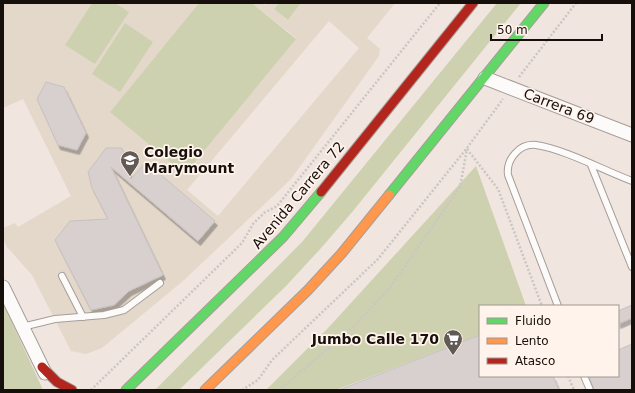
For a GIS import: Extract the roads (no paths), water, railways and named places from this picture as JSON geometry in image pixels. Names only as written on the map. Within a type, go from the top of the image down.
[{"type":"highway","name":"Avenida Carrera 72","points":[[121,390],[129,387],[283,237],[327,185],[473,3]]},
{"type":"highway","points":[[205,390],[308,290],[342,253],[485,78],[544,3]]},
{"type":"highway","points":[[42,367],[57,382],[72,390]]},
{"type":"street","name":"Carrera 69","points":[[485,78],[632,134]]},
{"type":"street","points":[[5,294],[53,390]]},
{"type":"lane","points":[[558,305],[507,169],[510,160],[518,150],[534,145],[554,150],[632,182]]},
{"type":"lane","points":[[591,165],[632,267]]},
{"type":"lane","points":[[62,276],[83,317]]},
{"type":"lane","points":[[22,327],[55,319],[83,317],[124,310],[160,283]]},
{"type":"lane","points":[[584,377],[590,390]]},
{"type":"place","name":"Colegio Marymount","points":[[130,177]]},
{"type":"place","name":"Jumbo Calle 170","points":[[453,356]]}]
